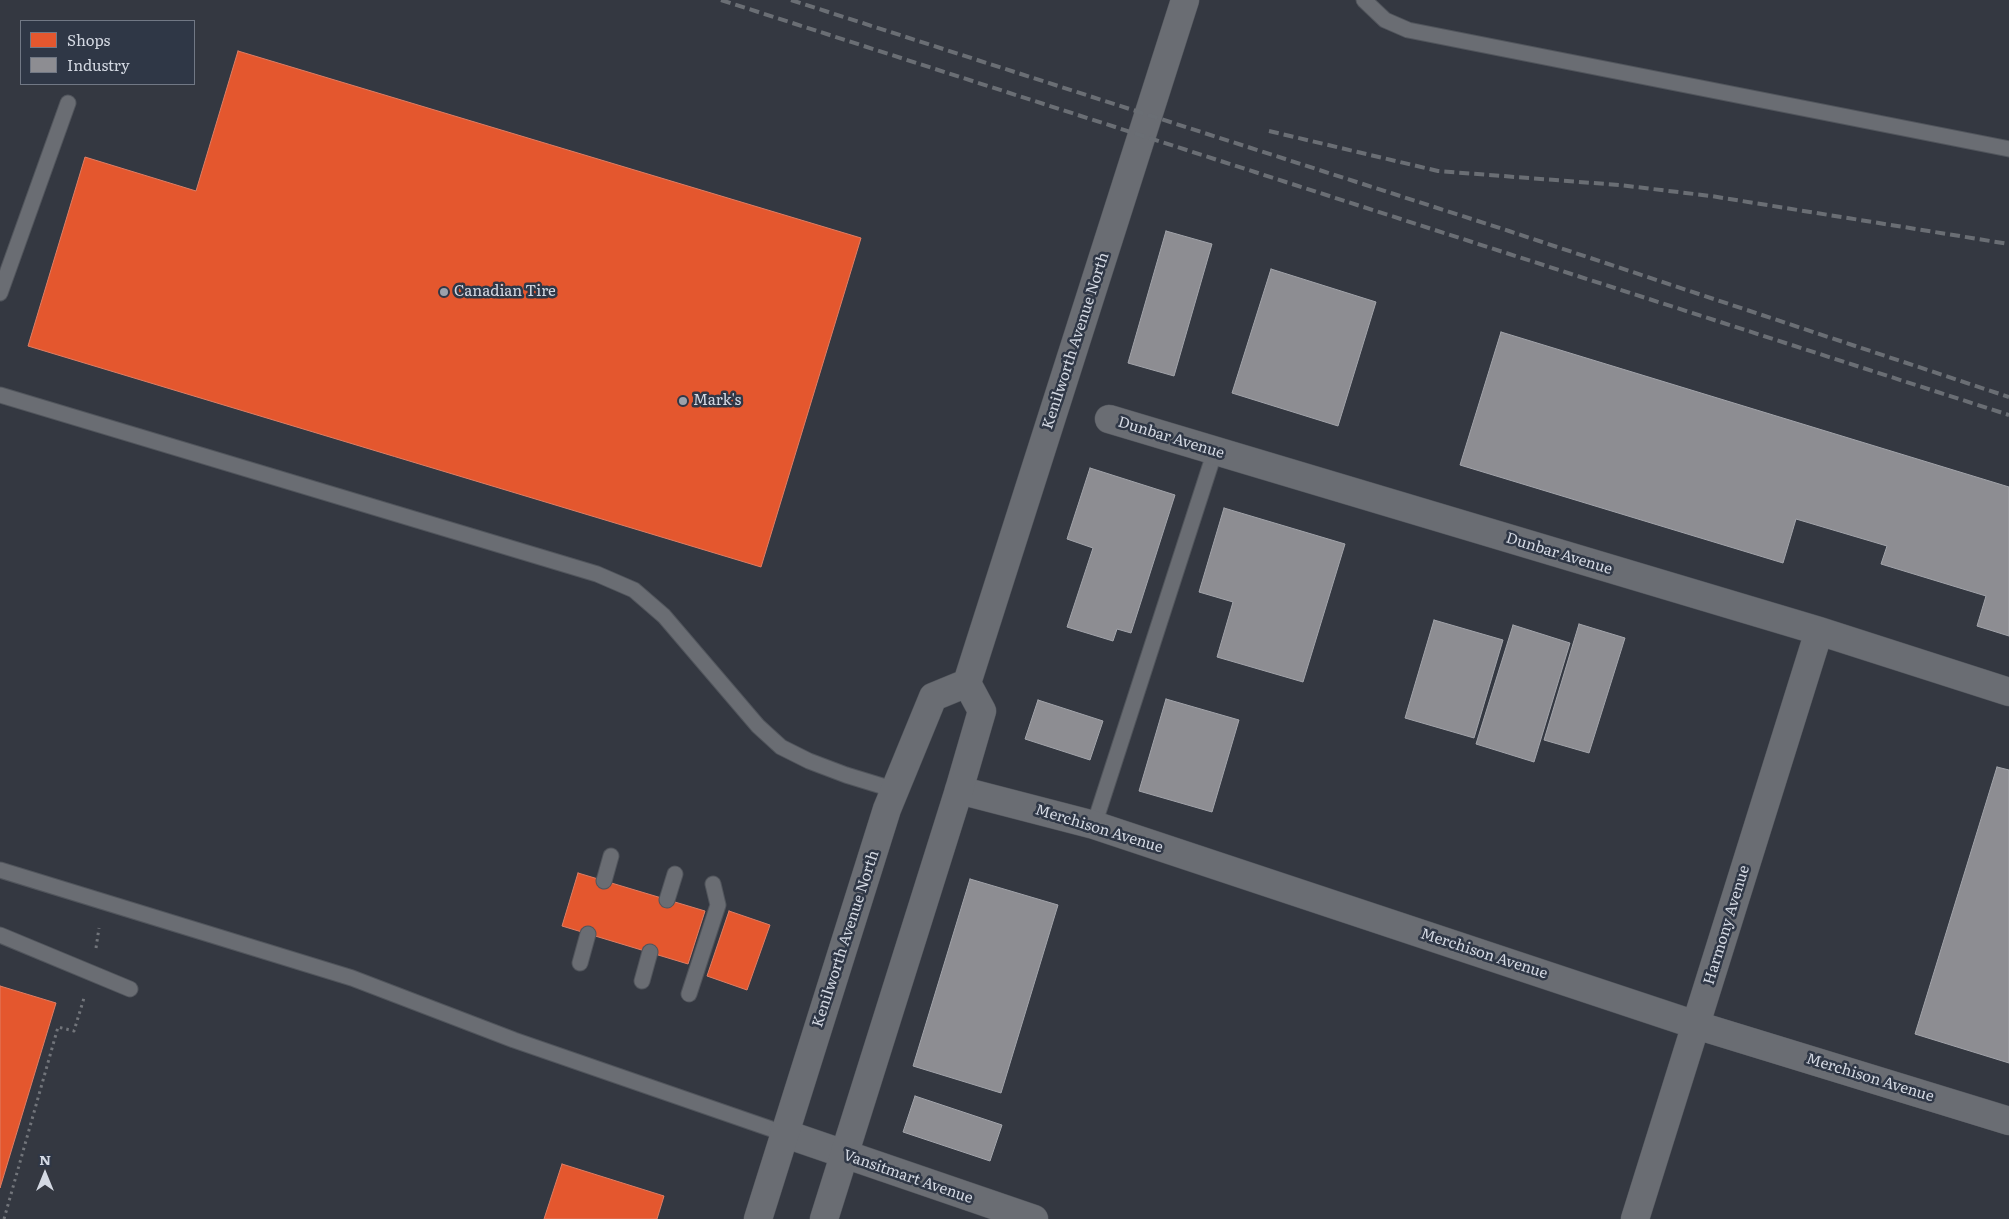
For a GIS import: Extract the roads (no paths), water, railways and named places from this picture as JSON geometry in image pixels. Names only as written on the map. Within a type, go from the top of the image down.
[{"type":"street","name":"Kenilworth Avenue North","points":[[758,1219],[783,1133],[895,790],[933,698],[967,683],[1185,0]]},
{"type":"street","name":"Dunbar Avenue","points":[[1109,419],[1819,632],[2009,692]]},
{"type":"street","name":"Harmony Avenue","points":[[1635,1219],[1819,632]]},
{"type":"street","points":[[824,1219],[842,1155],[959,790],[982,711],[967,683]]},
{"type":"street","name":"Merchison Avenue","points":[[959,790],[1094,825],[1696,1024],[2009,1120]]},
{"type":"street","name":"Vansitmart Avenue","points":[[783,1133],[842,1155],[1034,1219]]},
{"type":"lane","points":[[1364,0],[1385,20],[1408,30],[2009,148]]},
{"type":"lane","points":[[0,294],[68,103]]},
{"type":"lane","points":[[0,395],[597,574],[634,590],[664,616],[758,726],[781,747],[836,771],[895,790]]},
{"type":"lane","points":[[1094,825],[1215,452]]},
{"type":"lane","points":[[604,881],[610,856]]},
{"type":"lane","points":[[0,870],[352,978],[514,1040],[783,1133]]},
{"type":"lane","points":[[667,900],[675,874]]},
{"type":"lane","points":[[689,994],[718,905],[713,884]]},
{"type":"lane","points":[[580,963],[588,934]]},
{"type":"lane","points":[[0,935],[130,989]]},
{"type":"lane","points":[[642,981],[650,952]]},
{"type":"railway","points":[[721,0],[2009,415]]},
{"type":"railway","points":[[791,0],[1509,231],[2009,397]]},
{"type":"railway","points":[[1269,131],[1438,171],[1619,185],[1711,196],[2009,244]]},
{"type":"place","name":"Canadian Tire","points":[[444,292]]},
{"type":"place","name":"Mark's","points":[[683,401]]}]
